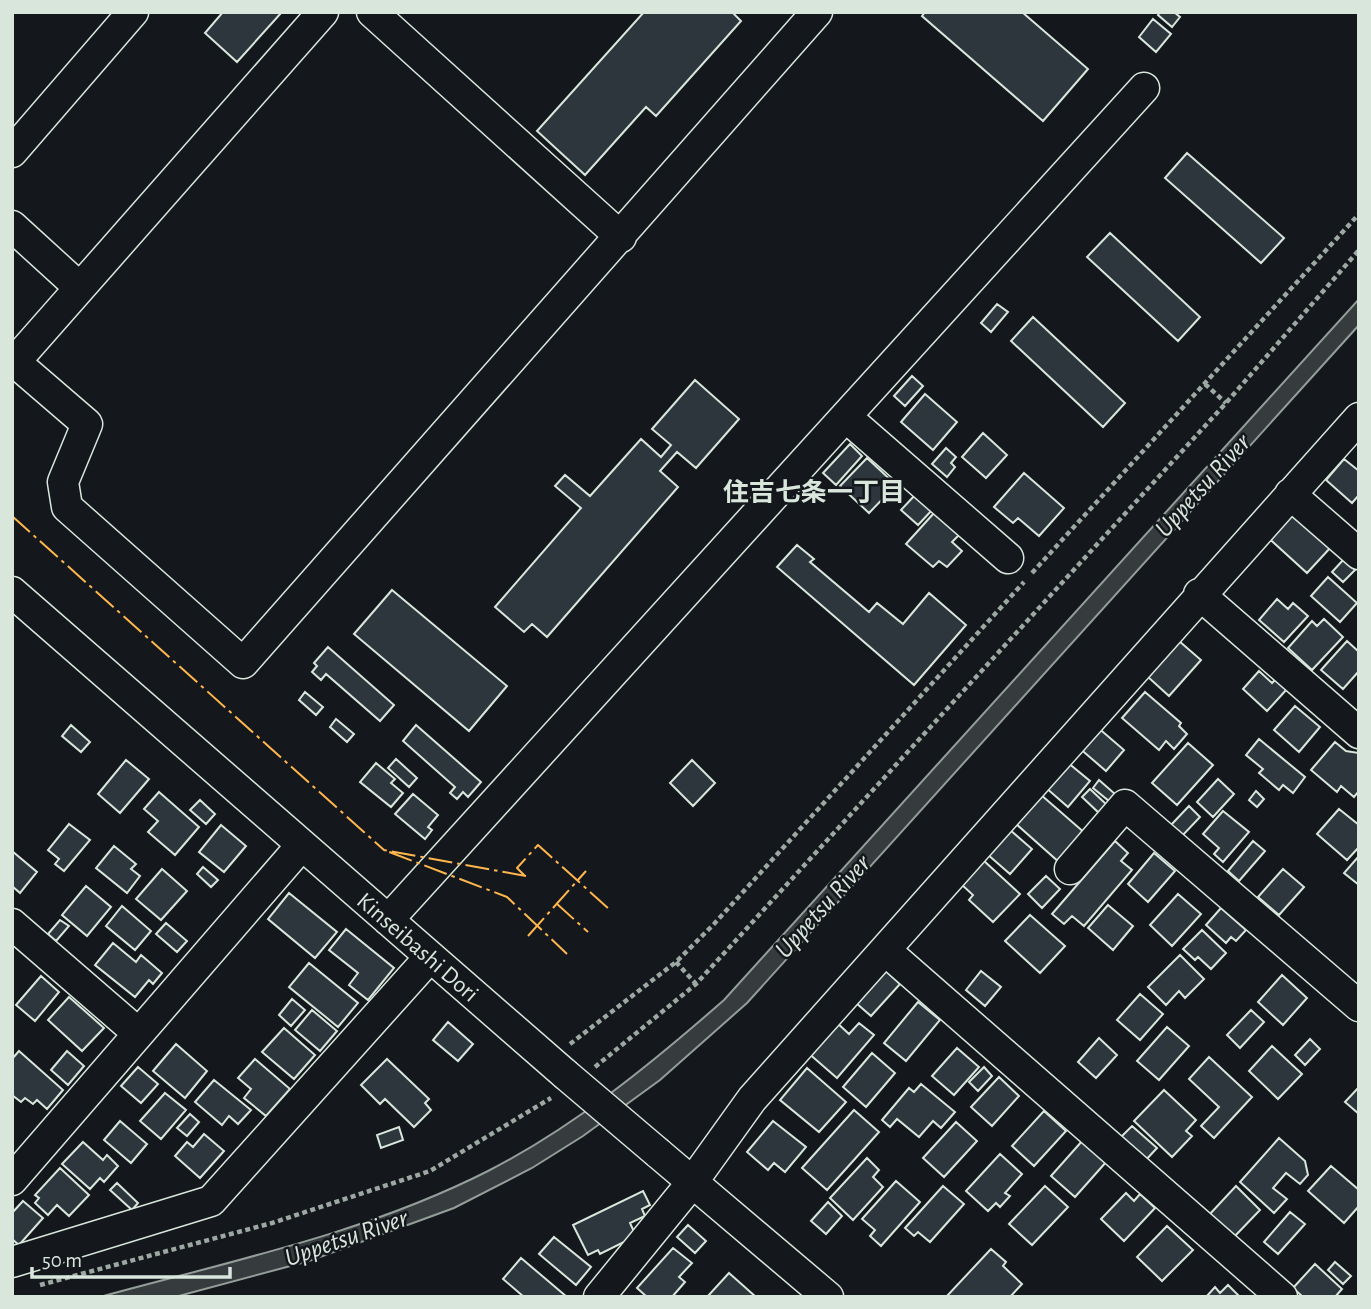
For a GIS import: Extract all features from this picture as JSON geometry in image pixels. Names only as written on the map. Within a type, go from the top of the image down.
[{"type":"street","points":[[12,152],[134,12]]},
{"type":"street","points":[[323,12],[13,363],[87,424],[63,482],[67,508],[243,663],[817,12]]},
{"type":"street","points":[[372,12],[621,237]]},
{"type":"street","points":[[388,920],[1144,88]]},
{"type":"street","points":[[12,226],[80,288]]},
{"type":"street","points":[[846,416],[1008,558]]},
{"type":"street","points":[[599,1297],[691,1184],[752,1099],[1199,594],[1359,418]]},
{"type":"street","points":[[1290,494],[1359,554]]},
{"type":"street","name":"Kinseibashi Dori","points":[[12,592],[430,957],[570,1071],[691,1184],[828,1297]]},
{"type":"street","points":[[1199,594],[1359,733]]},
{"type":"street","points":[[1070,869],[1125,805],[1359,1006]]},
{"type":"street","points":[[18,1161],[138,1033],[301,846]]},
{"type":"street","points":[[12,924],[138,1033]]},
{"type":"street","points":[[885,950],[1282,1297]]},
{"type":"street","points":[[12,1262],[211,1201],[430,957]]},
{"type":"path","points":[[38,1286],[272,1223],[430,1171],[527,1115],[714,924],[1359,214]]},
{"type":"path","points":[[570,1071],[696,984],[1226,403],[1359,250]]},
{"type":"path","points":[[1205,384],[1226,403]]},
{"type":"path","points":[[676,962],[696,984]]},
{"type":"water","name":"Uppetsu River","points":[[1359,299],[1359,325],[747,1003],[660,1080],[583,1136],[532,1168],[454,1208],[309,1261],[175,1297],[100,1297],[297,1244],[346,1229],[442,1193],[520,1154],[551,1135],[640,1071],[724,1000]]},
{"type":"building","points":[[223,12],[282,12],[237,62],[205,33]]},
{"type":"building","points":[[644,12],[732,12],[741,21],[656,116],[646,107],[585,175],[537,131]]},
{"type":"building","points":[[925,12],[1022,12],[1088,69],[1043,121],[922,16]]},
{"type":"building","points":[[1160,12],[1174,12],[1180,17],[1172,27],[1158,15]]},
{"type":"building","points":[[1153,19],[1171,34],[1156,52],[1139,37]]},
{"type":"building","points":[[1187,153],[1284,238],[1261,263],[1165,178]]},
{"type":"building","points":[[1110,233],[1200,317],[1178,341],[1087,257]]},
{"type":"building","points":[[997,304],[1008,312],[991,332],[981,323]]},
{"type":"building","points":[[1033,317],[1125,403],[1103,427],[1011,341]]},
{"type":"building","points":[[912,376],[923,386],[905,406],[894,396]]},
{"type":"building","points":[[695,380],[739,419],[696,468],[677,452],[660,471],[678,487],[547,637],[532,624],[524,632],[495,607],[581,508],[555,486],[565,475],[590,496],[641,439],[661,457],[671,445],[652,429]]},
{"type":"building","points":[[925,394],[957,422],[933,450],[901,422]]},
{"type":"building","points":[[983,433],[1007,455],[986,478],[962,457]]},
{"type":"building","points":[[850,444],[862,456],[836,485],[823,473]]},
{"type":"building","points":[[946,448],[956,457],[951,463],[955,467],[947,477],[932,464]]},
{"type":"building","points":[[867,458],[896,485],[869,513],[840,486]]},
{"type":"building","points":[[1344,459],[1359,471],[1359,495],[1352,503],[1326,480]]},
{"type":"building","points":[[1024,473],[1064,508],[1039,536],[1018,518],[1013,523],[994,507]]},
{"type":"building","points":[[916,494],[933,509],[918,525],[901,510]]},
{"type":"building","points":[[1287,507],[1331,547],[1307,573],[1263,533]]},
{"type":"building","points":[[934,513],[959,535],[952,542],[962,551],[947,567],[939,561],[933,567],[906,544]]},
{"type":"building","points":[[797,545],[814,559],[810,562],[869,612],[877,603],[903,624],[929,593],[966,625],[914,685],[777,567]]},
{"type":"building","points":[[1344,559],[1355,570],[1343,582],[1332,572]]},
{"type":"building","points":[[1328,577],[1357,603],[1340,622],[1311,596]]},
{"type":"building","points":[[392,590],[507,686],[469,731],[354,634]]},
{"type":"building","points":[[1277,599],[1288,609],[1293,603],[1308,616],[1284,642],[1259,620]]},
{"type":"building","points":[[1324,619],[1343,637],[1312,670],[1288,648],[1312,621],[1317,626]]},
{"type":"building","points":[[1179,641],[1201,660],[1169,696],[1148,677]]},
{"type":"building","points":[[1347,641],[1359,652],[1359,671],[1343,689],[1321,670]]},
{"type":"building","points":[[328,647],[394,705],[380,721],[326,674],[321,680],[312,672],[317,666],[314,663]]},
{"type":"building","points":[[1259,671],[1272,683],[1276,679],[1287,689],[1267,711],[1243,689]]},
{"type":"building","points":[[305,692],[323,707],[316,715],[299,700]]},
{"type":"building","points":[[1145,692],[1181,723],[1179,726],[1187,734],[1174,749],[1166,741],[1159,750],[1122,718]]},
{"type":"building","points":[[1295,706],[1320,727],[1299,752],[1274,730]]},
{"type":"building","points":[[336,719],[354,734],[347,742],[330,727]]},
{"type":"building","points":[[71,725],[90,742],[81,752],[62,736]]},
{"type":"building","points":[[416,725],[481,782],[468,797],[463,792],[457,799],[450,793],[455,787],[403,741]]},
{"type":"building","points":[[1096,726],[1124,750],[1106,771],[1078,747]]},
{"type":"building","points":[[1259,739],[1305,777],[1293,793],[1283,785],[1279,790],[1259,773],[1263,769],[1246,755]]},
{"type":"building","points":[[1335,742],[1346,751],[1359,753],[1359,791],[1354,797],[1341,786],[1337,792],[1311,770]]},
{"type":"building","points":[[1188,743],[1213,765],[1177,805],[1152,783]]},
{"type":"building","points":[[396,759],[417,778],[409,787],[388,768]]},
{"type":"building","points":[[126,760],[149,779],[120,813],[98,794]]},
{"type":"building","points":[[692,760],[715,783],[693,806],[670,783]]},
{"type":"building","points":[[1067,762],[1090,781],[1068,807],[1045,787]]},
{"type":"building","points":[[376,763],[395,779],[391,783],[403,793],[391,807],[360,782]]},
{"type":"building","points":[[1218,779],[1234,794],[1213,817],[1197,802]]},
{"type":"building","points":[[1099,780],[1115,794],[1109,801],[1093,788]]},
{"type":"building","points":[[1090,789],[1107,805],[1099,813],[1082,797]]},
{"type":"building","points":[[1256,791],[1264,799],[1257,807],[1249,800]]},
{"type":"building","points":[[159,792],[199,827],[175,855],[148,832],[158,821],[144,809]]},
{"type":"building","points":[[413,794],[438,815],[428,827],[432,830],[425,839],[395,814]]},
{"type":"building","points":[[1040,794],[1086,834],[1060,863],[1015,823]]},
{"type":"building","points":[[200,800],[215,814],[206,824],[190,810]]},
{"type":"building","points":[[1189,806],[1200,817],[1183,835],[1171,825]]},
{"type":"building","points":[[1339,809],[1359,825],[1359,847],[1347,860],[1317,834]]},
{"type":"building","points":[[1223,811],[1249,832],[1223,862],[1214,854],[1219,848],[1203,834]]},
{"type":"building","points":[[69,824],[90,840],[64,871],[55,864],[59,859],[48,850]]},
{"type":"building","points":[[221,825],[246,846],[224,872],[199,852]]},
{"type":"building","points":[[1009,829],[1032,849],[1010,874],[987,854]]},
{"type":"building","points":[[1115,841],[1128,853],[1121,861],[1132,870],[1084,926],[1072,916],[1064,924],[1052,914]]},
{"type":"building","points":[[1253,841],[1265,851],[1239,881],[1228,871]]},
{"type":"building","points":[[114,846],[136,864],[131,869],[140,876],[127,893],[96,868]]},
{"type":"building","points":[[12,851],[37,872],[20,893],[12,886]]},
{"type":"building","points":[[1154,853],[1175,871],[1148,902],[1128,884]]},
{"type":"building","points":[[1359,856],[1359,885],[1344,873]]},
{"type":"building","points":[[983,860],[1020,894],[993,922],[969,900],[973,895],[961,884]]},
{"type":"building","points":[[203,867],[218,880],[211,887],[197,874]]},
{"type":"building","points":[[162,869],[187,891],[161,920],[136,899]]},
{"type":"building","points":[[1283,869],[1304,887],[1279,915],[1258,897]]},
{"type":"building","points":[[1046,876],[1060,889],[1042,908],[1028,894]]},
{"type":"building","points":[[86,886],[111,907],[87,936],[62,915]]},
{"type":"building","points":[[289,893],[337,932],[315,958],[268,919]]},
{"type":"building","points":[[1178,894],[1201,914],[1172,946],[1150,925]]},
{"type":"building","points":[[1108,905],[1133,926],[1113,950],[1088,928]]},
{"type":"building","points":[[122,906],[151,931],[135,950],[106,926]]},
{"type":"building","points":[[1221,908],[1246,930],[1236,941],[1231,937],[1226,943],[1206,925]]},
{"type":"building","points":[[1030,915],[1065,946],[1040,973],[1005,941]]},
{"type":"building","points":[[60,920],[69,926],[56,941],[48,934]]},
{"type":"building","points":[[166,923],[187,941],[177,952],[156,934]]},
{"type":"building","points":[[346,929],[394,968],[368,1000],[349,985],[358,973],[329,950]]},
{"type":"building","points":[[1202,930],[1226,953],[1211,969],[1198,957],[1195,960],[1183,949]]},
{"type":"building","points":[[113,943],[136,962],[141,955],[162,973],[153,984],[149,980],[135,997],[95,965]]},
{"type":"building","points":[[1180,955],[1204,979],[1185,998],[1179,991],[1166,1005],[1148,987]]},
{"type":"building","points":[[309,963],[358,1003],[338,1027],[289,987]]},
{"type":"building","points":[[885,970],[900,984],[871,1016],[856,1003]]},
{"type":"building","points":[[981,971],[1001,987],[985,1006],[966,990]]},
{"type":"building","points":[[1282,975],[1307,998],[1283,1025],[1258,1002]]},
{"type":"building","points":[[41,976],[59,992],[35,1021],[16,1005]]},
{"type":"building","points":[[1140,994],[1163,1014],[1140,1040],[1117,1020]]},
{"type":"building","points":[[69,997],[104,1028],[82,1051],[48,1020]]},
{"type":"building","points":[[292,999],[305,1010],[291,1026],[279,1015]]},
{"type":"building","points":[[918,1002],[940,1020],[906,1061],[884,1043]]},
{"type":"building","points":[[312,1010],[337,1031],[320,1051],[295,1030]]},
{"type":"building","points":[[1251,1010],[1264,1022],[1240,1048],[1227,1035]]},
{"type":"building","points":[[834,1020],[849,1034],[859,1023],[874,1035],[837,1078],[807,1052]]},
{"type":"building","points":[[448,1022],[473,1044],[458,1061],[433,1040]]},
{"type":"building","points":[[1167,1027],[1189,1046],[1159,1080],[1137,1061]]},
{"type":"building","points":[[284,1028],[315,1055],[294,1079],[262,1052]]},
{"type":"building","points":[[1099,1038],[1117,1055],[1096,1078],[1078,1062]]},
{"type":"building","points":[[1310,1039],[1320,1049],[1305,1065],[1295,1055]]},
{"type":"building","points":[[176,1044],[207,1071],[185,1098],[153,1071]]},
{"type":"building","points":[[1272,1046],[1302,1074],[1278,1099],[1249,1071]]},
{"type":"building","points":[[957,1048],[979,1067],[954,1095],[932,1076]]},
{"type":"building","points":[[19,1051],[63,1090],[47,1109],[37,1100],[33,1104],[25,1098],[21,1102],[12,1095],[12,1059]]},
{"type":"building","points":[[67,1051],[84,1066],[68,1085],[51,1070]]},
{"type":"building","points":[[872,1053],[895,1073],[866,1107],[843,1087]]},
{"type":"building","points":[[1209,1057],[1252,1097],[1214,1138],[1201,1126],[1219,1107],[1189,1079]]},
{"type":"building","points":[[255,1059],[290,1089],[266,1116],[244,1098],[251,1089],[238,1078]]},
{"type":"building","points":[[387,1059],[429,1099],[425,1103],[431,1110],[414,1127],[385,1099],[380,1104],[361,1085]]},
{"type":"building","points":[[138,1067],[158,1084],[141,1103],[121,1086]]},
{"type":"building","points":[[984,1067],[992,1076],[978,1091],[969,1082]]},
{"type":"building","points":[[807,1068],[846,1102],[819,1132],[780,1100]]},
{"type":"building","points":[[999,1077],[1019,1096],[992,1126],[971,1107]]},
{"type":"building","points":[[214,1080],[251,1110],[238,1124],[229,1116],[222,1125],[195,1102]]},
{"type":"building","points":[[921,1084],[955,1112],[941,1128],[933,1121],[919,1137],[897,1119],[890,1127],[882,1120],[909,1088],[914,1092]]},
{"type":"building","points":[[1359,1087],[1359,1114],[1345,1102]]},
{"type":"building","points":[[1164,1090],[1196,1120],[1186,1131],[1192,1136],[1172,1157],[1134,1121]]},
{"type":"building","points":[[165,1093],[186,1110],[161,1139],[140,1121]]},
{"type":"building","points":[[854,1110],[879,1132],[827,1190],[802,1168]]},
{"type":"building","points":[[1044,1111],[1066,1131],[1034,1166],[1012,1146]]},
{"type":"building","points":[[190,1114],[199,1122],[187,1136],[177,1128]]},
{"type":"building","points":[[120,1121],[147,1144],[131,1163],[104,1140]]},
{"type":"building","points":[[773,1121],[806,1147],[785,1172],[774,1163],[768,1170],[747,1152]]},
{"type":"building","points":[[956,1122],[977,1141],[944,1177],[923,1158]]},
{"type":"building","points":[[1132,1126],[1157,1148],[1143,1163],[1118,1140]]},
{"type":"building","points":[[399,1127],[403,1140],[381,1148],[377,1135]]},
{"type":"building","points":[[204,1134],[224,1151],[200,1178],[175,1156],[187,1142],[193,1147]]},
{"type":"building","points":[[1279,1138],[1305,1161],[1308,1175],[1300,1184],[1286,1173],[1273,1188],[1287,1199],[1274,1213],[1240,1182]]},
{"type":"building","points":[[1083,1140],[1107,1161],[1075,1197],[1051,1176]]},
{"type":"building","points":[[83,1142],[103,1160],[107,1155],[118,1166],[104,1182],[100,1178],[90,1189],[62,1164]]},
{"type":"building","points":[[1000,1154],[1022,1174],[1005,1193],[1010,1196],[1000,1207],[996,1203],[988,1211],[966,1191]]},
{"type":"building","points":[[867,1158],[879,1170],[873,1177],[883,1187],[853,1220],[830,1198]]},
{"type":"building","points":[[1331,1166],[1359,1190],[1359,1206],[1344,1223],[1308,1191]]},
{"type":"building","points":[[60,1168],[89,1195],[69,1216],[57,1205],[48,1215],[35,1203],[39,1198],[35,1195]]},
{"type":"building","points":[[896,1181],[920,1202],[881,1246],[870,1236],[875,1230],[862,1219]]},
{"type":"building","points":[[117,1183],[138,1203],[132,1210],[110,1190]]},
{"type":"building","points":[[943,1186],[964,1204],[930,1242],[918,1232],[914,1236],[905,1228]]},
{"type":"building","points":[[1045,1186],[1068,1207],[1032,1245],[1009,1224]]},
{"type":"building","points":[[1236,1186],[1260,1210],[1233,1238],[1209,1215]]},
{"type":"building","points":[[643,1191],[650,1205],[642,1209],[645,1216],[630,1223],[636,1236],[600,1254],[598,1250],[588,1255],[573,1225]]},
{"type":"building","points":[[1126,1193],[1134,1201],[1140,1194],[1155,1208],[1124,1241],[1101,1219]]},
{"type":"building","points":[[23,1201],[43,1218],[19,1245],[12,1239],[12,1213]]},
{"type":"building","points":[[828,1202],[842,1216],[826,1234],[811,1221]]},
{"type":"building","points":[[1290,1212],[1305,1224],[1278,1254],[1264,1242]]},
{"type":"building","points":[[688,1225],[706,1241],[695,1253],[677,1237]]},
{"type":"building","points":[[1167,1226],[1193,1250],[1162,1281],[1137,1257]]},
{"type":"building","points":[[554,1237],[591,1267],[576,1285],[539,1254]]},
{"type":"building","points":[[673,1248],[692,1263],[679,1277],[685,1282],[672,1297],[647,1297],[637,1288]]},
{"type":"building","points":[[991,1249],[1006,1262],[1003,1266],[1022,1284],[1010,1297],[946,1297]]},
{"type":"building","points":[[521,1258],[567,1297],[524,1297],[503,1279]]},
{"type":"building","points":[[1335,1262],[1351,1276],[1343,1284],[1328,1270]]},
{"type":"building","points":[[1315,1264],[1342,1289],[1335,1297],[1303,1297],[1293,1288]]},
{"type":"building","points":[[729,1273],[756,1297],[707,1297]]},
{"type":"building","points":[[1228,1285],[1240,1297],[1206,1297],[1215,1287],[1220,1293]]},
{"type":"power","points":[[12,516],[384,850]]},
{"type":"power","points":[[525,876],[517,868],[538,845],[609,909]]},
{"type":"power","points":[[526,876],[384,850],[507,897],[567,954]]},
{"type":"power","points":[[528,936],[586,871]]},
{"type":"power","points":[[556,903],[588,932]]},
{"type":"district","name":"住吉七条一丁目","points":[[814,492]]}]
